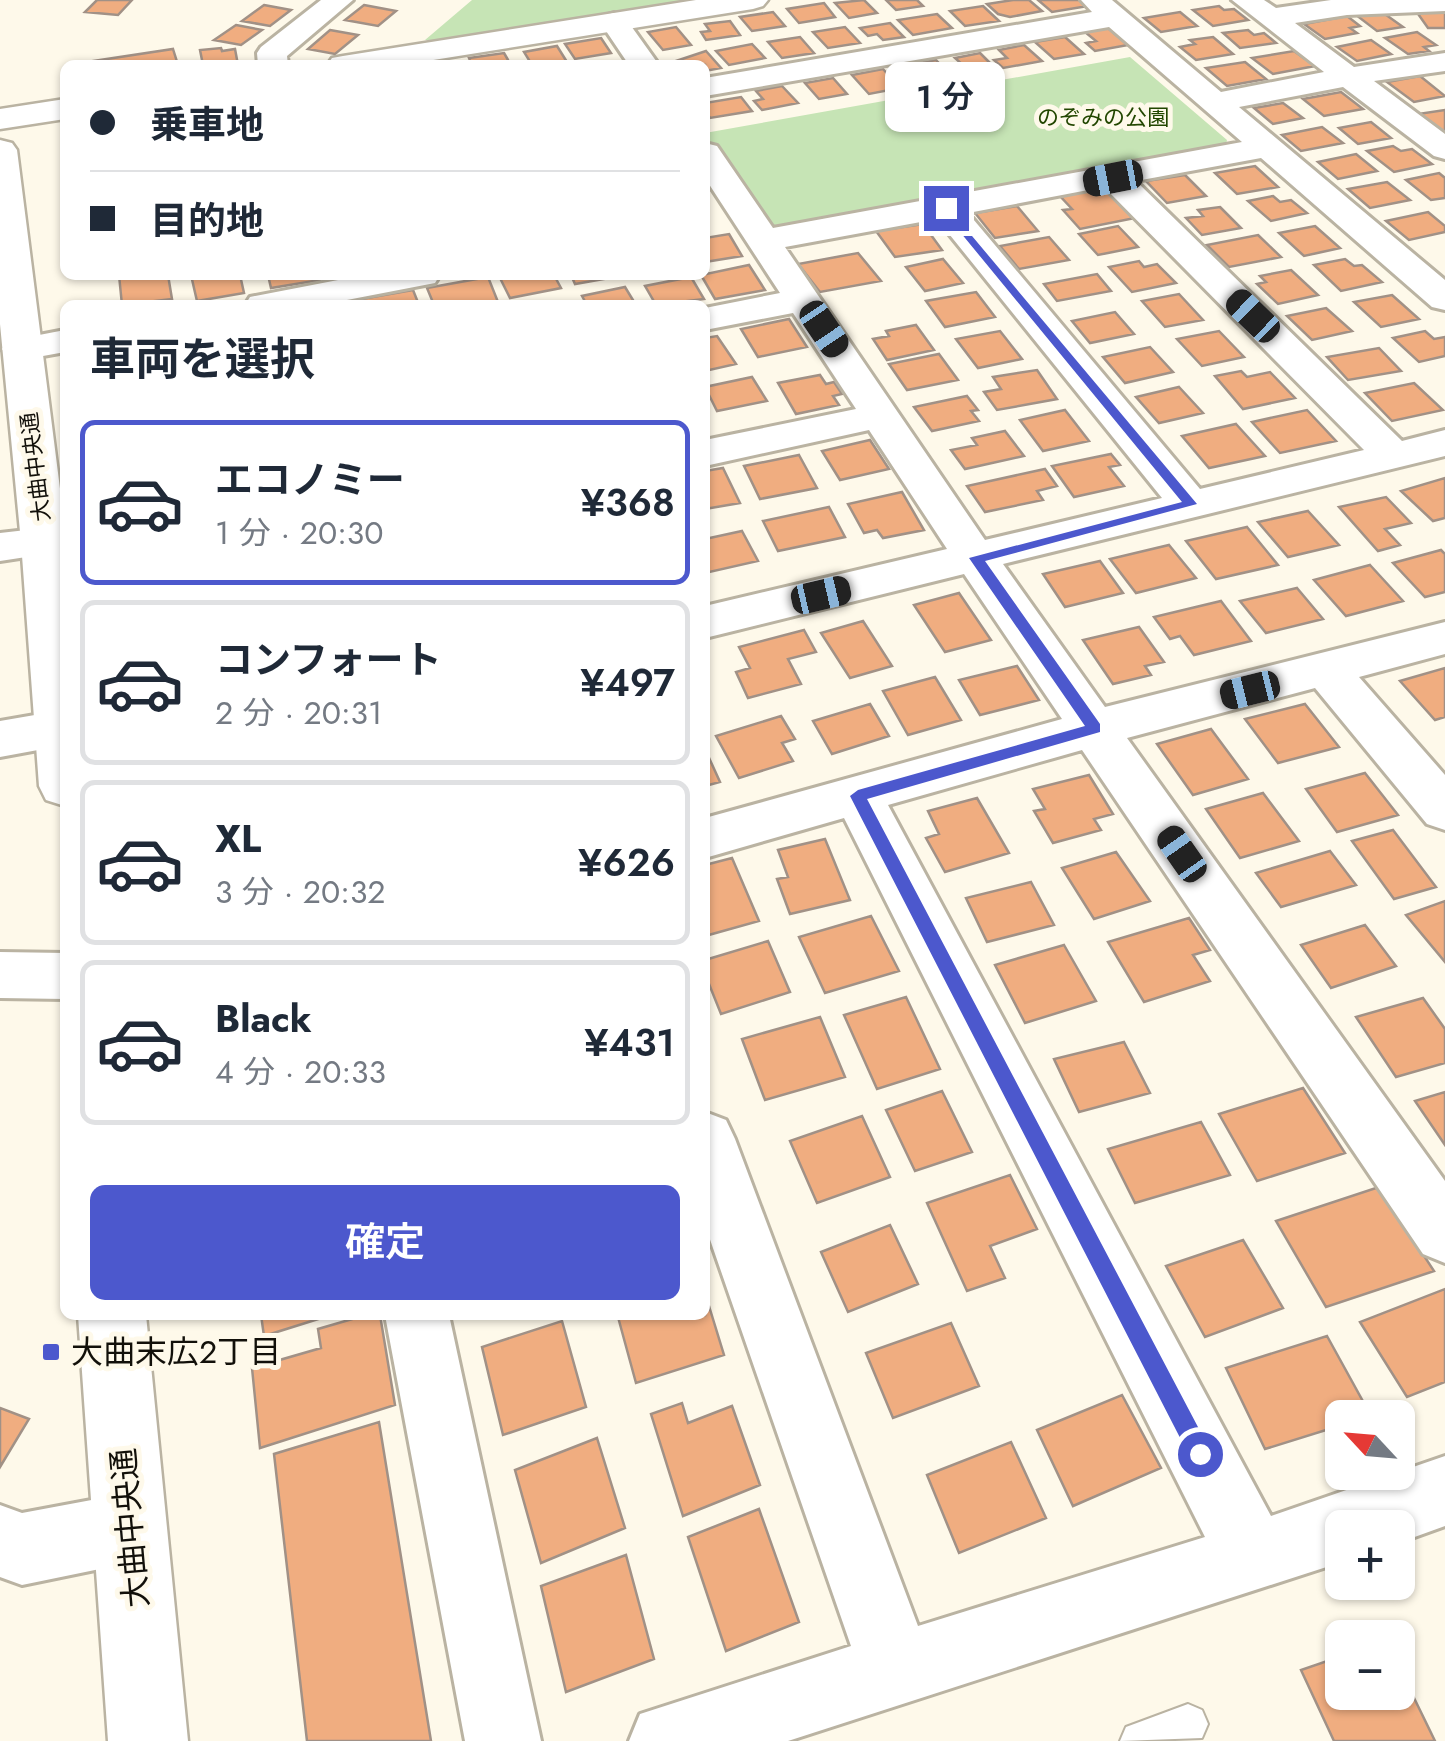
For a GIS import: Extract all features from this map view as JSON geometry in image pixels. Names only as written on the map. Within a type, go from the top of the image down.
[{"type":"main road","points":[[375,60],[753,0]]},
{"type":"main road","points":[[0,119],[60,109]]},
{"type":"main road","name":"大曲中央通","points":[[0,150],[14,345],[44,542],[60,744]]},
{"type":"main road","name":"大曲中央通","points":[[112,1320],[148,1741]]},
{"type":"street","points":[[273,60],[272,53],[339,0]]},
{"type":"street","points":[[1258,9],[1445,2]]},
{"type":"street","points":[[710,86],[1105,9],[1445,299]]},
{"type":"street","points":[[1258,9],[1445,149]]},
{"type":"street","points":[[614,22],[641,60]]},
{"type":"street","points":[[1218,102],[1445,62]]},
{"type":"street","points":[[739,226],[946,208],[1268,148]]},
{"type":"street","points":[[710,165],[739,226],[804,300],[976,558],[1445,1234]]},
{"type":"street","points":[[1113,178],[1393,454]]},
{"type":"street","points":[[946,208],[1191,504]]},
{"type":"street","points":[[280,300],[344,282]]},
{"type":"street","points":[[710,318],[804,300]]},
{"type":"street","points":[[14,345],[60,341]]},
{"type":"street","points":[[710,452],[882,415]]},
{"type":"street","points":[[710,621],[1445,443]]},
{"type":"street","points":[[0,546],[44,542]]},
{"type":"street","points":[[710,837],[1095,728],[1445,638]]},
{"type":"street","points":[[1327,671],[1445,810]]},
{"type":"street","points":[[0,739],[58,729]]},
{"type":"street","points":[[858,796],[1254,1558]]},
{"type":"street","points":[[0,975],[60,976]]},
{"type":"street","points":[[710,1153],[898,1670]]},
{"type":"street","points":[[417,1320],[504,1741]]},
{"type":"street","points":[[674,1740],[1254,1558],[1445,1491]]},
{"type":"street","points":[[0,1542],[22,1549],[130,1528]]},
{"type":"lane","points":[[1140,1741],[1188,1724]]},
{"type":"green space","points":[[472,0],[703,0],[446,42],[425,40]]},
{"type":"green space","name":"のぞみの公園","points":[[1130,57],[1227,140],[1225,149],[772,229],[710,152],[710,132]]},
{"type":"building","points":[[97,0],[132,0],[118,15],[85,12]]},
{"type":"building","points":[[864,0],[877,13],[849,18],[835,3]]},
{"type":"building","points":[[886,0],[917,0],[923,6],[896,10]]},
{"type":"building","points":[[1029,0],[1042,11],[1010,17],[998,14],[987,4]]},
{"type":"building","points":[[1038,0],[1080,0],[1088,6],[1052,12]]},
{"type":"building","points":[[824,3],[835,17],[799,23],[787,9]]},
{"type":"building","points":[[264,5],[291,10],[270,26],[242,21]]},
{"type":"building","points":[[364,5],[396,11],[378,26],[345,20]]},
{"type":"building","points":[[983,6],[999,21],[965,26],[950,11]]},
{"type":"building","points":[[1219,6],[1234,9],[1248,20],[1213,26],[1193,10]]},
{"type":"building","points":[[1416,11],[1445,11],[1445,28],[1428,28]]},
{"type":"building","points":[[773,12],[785,26],[752,31],[740,17]]},
{"type":"building","points":[[1180,12],[1197,26],[1161,32],[1144,18]]},
{"type":"building","points":[[1382,12],[1403,27],[1377,31],[1356,15]]},
{"type":"building","points":[[937,14],[952,28],[913,35],[898,20]]},
{"type":"building","points":[[1347,16],[1360,26],[1350,28],[1357,33],[1325,39],[1304,24]]},
{"type":"building","points":[[730,21],[740,35],[706,40],[701,32],[710,31],[705,24]]},
{"type":"building","points":[[890,23],[904,37],[883,40],[877,34],[868,36],[860,28]]},
{"type":"building","points":[[236,25],[262,30],[241,45],[214,40]]},
{"type":"building","points":[[676,27],[691,45],[663,50],[648,32]]},
{"type":"building","points":[[845,27],[860,43],[828,48],[813,32]]},
{"type":"building","points":[[1108,28],[1128,45],[1095,51],[1086,43],[1096,41],[1085,32]]},
{"type":"building","points":[[330,30],[358,35],[335,54],[308,49]]},
{"type":"building","points":[[1248,30],[1254,35],[1264,33],[1276,43],[1240,48],[1223,33]]},
{"type":"building","points":[[1417,32],[1436,45],[1424,47],[1429,51],[1408,54],[1385,38]]},
{"type":"building","points":[[800,37],[814,53],[782,58],[768,42]]},
{"type":"building","points":[[1065,37],[1084,54],[1054,59],[1035,42]]},
{"type":"building","points":[[1213,37],[1233,54],[1196,60],[1180,47],[1195,44],[1190,40]]},
{"type":"building","points":[[601,38],[611,53],[575,59],[565,44]]},
{"type":"building","points":[[1371,40],[1391,54],[1357,61],[1337,47]]},
{"type":"building","points":[[752,44],[765,58],[729,65],[716,51]]},
{"type":"building","points":[[1024,45],[1042,61],[1003,68],[994,60],[1007,58],[999,50]]},
{"type":"building","points":[[557,46],[566,60],[529,60],[524,52]]},
{"type":"building","points":[[173,49],[176,60],[100,60]]},
{"type":"building","points":[[235,49],[237,60],[202,60],[200,50]]},
{"type":"building","points":[[706,51],[721,68],[710,70],[710,60],[679,60]]},
{"type":"building","points":[[1294,51],[1315,66],[1273,74],[1252,58]]},
{"type":"building","points":[[504,53],[508,60],[470,60]]},
{"type":"building","points":[[980,53],[996,69],[962,75],[955,68],[964,66],[955,58]]},
{"type":"building","points":[[936,60],[953,78],[913,85],[896,67]]},
{"type":"building","points":[[1245,62],[1266,79],[1227,86],[1206,68]]},
{"type":"building","points":[[883,69],[900,88],[869,94],[852,75]]},
{"type":"building","points":[[1420,76],[1445,96],[1414,102],[1387,82]]},
{"type":"building","points":[[833,78],[847,94],[819,99],[805,83]]},
{"type":"building","points":[[782,86],[798,103],[762,110],[754,101],[763,99],[756,91]]},
{"type":"building","points":[[1341,92],[1363,109],[1324,116],[1303,99]]},
{"type":"building","points":[[741,97],[752,111],[710,118],[710,102]]},
{"type":"building","points":[[1283,103],[1303,118],[1273,124],[1254,108]]},
{"type":"building","points":[[1445,110],[1445,131],[1439,132],[1418,114]]},
{"type":"building","points":[[1371,122],[1391,138],[1358,144],[1339,128]]},
{"type":"building","points":[[1322,127],[1343,143],[1301,151],[1282,135]]},
{"type":"building","points":[[1393,146],[1401,151],[1412,149],[1432,164],[1394,172],[1367,151]]},
{"type":"building","points":[[1356,154],[1377,171],[1338,179],[1318,162]]},
{"type":"building","points":[[1255,166],[1278,187],[1237,194],[1215,173]]},
{"type":"building","points":[[1439,173],[1445,178],[1445,198],[1431,200],[1406,180]]},
{"type":"building","points":[[1185,175],[1206,196],[1167,203],[1146,181]]},
{"type":"building","points":[[1387,182],[1410,200],[1370,208],[1348,189]]},
{"type":"building","points":[[1105,188],[1135,218],[1080,229],[1063,210],[1072,209],[1060,196]]},
{"type":"building","points":[[1273,196],[1280,202],[1291,200],[1307,213],[1271,221],[1248,201]]},
{"type":"building","points":[[1017,206],[1038,231],[995,238],[975,213]]},
{"type":"building","points":[[1220,207],[1241,228],[1202,235],[1186,218],[1203,216],[1198,210]]},
{"type":"building","points":[[1428,212],[1445,226],[1445,232],[1409,240],[1386,221]]},
{"type":"building","points":[[923,224],[942,250],[895,257],[876,231]]},
{"type":"building","points":[[1118,226],[1138,247],[1098,255],[1079,234]]},
{"type":"building","points":[[1315,226],[1340,248],[1304,256],[1279,233]]},
{"type":"building","points":[[729,234],[742,256],[710,261],[710,237]]},
{"type":"building","points":[[1258,235],[1281,257],[1229,267],[1207,245]]},
{"type":"building","points":[[1049,237],[1069,260],[1019,269],[1000,246]]},
{"type":"building","points":[[858,253],[881,281],[820,292],[798,264]]},
{"type":"building","points":[[943,259],[963,283],[925,291],[906,267]]},
{"type":"building","points":[[1345,259],[1354,266],[1362,265],[1382,282],[1341,291],[1314,265]]},
{"type":"building","points":[[1139,261],[1144,267],[1157,264],[1176,283],[1132,292],[1109,267]]},
{"type":"building","points":[[749,265],[765,290],[715,299],[704,280],[710,280],[710,273]]},
{"type":"building","points":[[1291,270],[1318,295],[1278,304],[1257,284],[1266,282],[1260,276]]},
{"type":"building","points":[[1097,274],[1111,291],[1057,301],[1044,284]]},
{"type":"building","points":[[120,280],[169,280],[172,299],[122,300]]},
{"type":"building","points":[[192,280],[241,280],[244,293],[197,300]]},
{"type":"building","points":[[269,280],[320,280],[271,288]]},
{"type":"building","points":[[489,280],[497,300],[432,300],[427,288]]},
{"type":"building","points":[[501,280],[557,280],[561,288],[510,298]]},
{"type":"building","points":[[693,280],[704,299],[653,300],[645,286]]},
{"type":"building","points":[[625,287],[633,300],[584,300],[582,296]]},
{"type":"building","points":[[413,290],[417,300],[362,300]]},
{"type":"building","points":[[976,292],[995,317],[945,327],[926,301]]},
{"type":"building","points":[[1179,294],[1203,320],[1165,327],[1142,301]]},
{"type":"building","points":[[1392,295],[1419,319],[1381,327],[1354,302]]},
{"type":"building","points":[[1326,308],[1352,331],[1312,340],[1287,316]]},
{"type":"building","points":[[1115,312],[1134,334],[1090,343],[1072,321]]},
{"type":"building","points":[[789,319],[807,347],[758,357],[741,329]]},
{"type":"building","points":[[916,325],[934,350],[887,360],[873,339],[889,336],[886,331]]},
{"type":"building","points":[[1000,331],[1022,359],[978,368],[956,339]]},
{"type":"building","points":[[1219,331],[1244,357],[1202,366],[1177,339]]},
{"type":"building","points":[[1425,331],[1434,339],[1445,337],[1445,356],[1419,362],[1393,338]]},
{"type":"building","points":[[717,336],[736,364],[710,370],[710,337]]},
{"type":"building","points":[[1150,347],[1173,372],[1125,383],[1103,357]]},
{"type":"building","points":[[1379,348],[1401,371],[1348,380],[1327,357]]},
{"type":"building","points":[[939,354],[958,380],[907,390],[889,364]]},
{"type":"building","points":[[1037,370],[1057,399],[997,410],[984,392],[1001,389],[993,377]]},
{"type":"building","points":[[1241,371],[1247,377],[1270,372],[1295,398],[1243,409],[1215,376]]},
{"type":"building","points":[[820,375],[826,384],[834,382],[842,394],[833,396],[839,405],[796,414],[778,383]]},
{"type":"building","points":[[752,377],[767,401],[717,411],[710,386]]},
{"type":"building","points":[[1414,383],[1443,410],[1392,421],[1365,393]]},
{"type":"building","points":[[1179,387],[1203,413],[1159,423],[1136,397]]},
{"type":"building","points":[[967,396],[978,410],[971,411],[979,421],[932,431],[914,407]]},
{"type":"building","points":[[1065,410],[1089,441],[1043,451],[1020,420]]},
{"type":"building","points":[[1307,410],[1336,441],[1280,453],[1252,422]]},
{"type":"building","points":[[1236,424],[1265,456],[1209,468],[1182,436]]},
{"type":"building","points":[[1005,431],[1024,456],[965,469],[951,450],[977,445],[972,438]]},
{"type":"building","points":[[870,440],[889,469],[840,480],[822,451]]},
{"type":"building","points":[[1111,454],[1120,465],[1109,467],[1124,486],[1074,497],[1052,466]]},
{"type":"building","points":[[799,455],[817,488],[760,499],[744,466]]},
{"type":"building","points":[[723,468],[740,503],[710,508],[710,470]]},
{"type":"building","points":[[1045,469],[1057,486],[1037,491],[1043,500],[985,512],[967,486]]},
{"type":"building","points":[[1445,478],[1445,518],[1433,521],[1401,491]]},
{"type":"building","points":[[902,492],[924,530],[883,538],[877,530],[864,533],[848,504]]},
{"type":"building","points":[[1386,497],[1411,523],[1385,529],[1400,545],[1378,551],[1339,507]]},
{"type":"building","points":[[829,507],[845,537],[778,551],[763,521]]},
{"type":"building","points":[[1308,511],[1339,545],[1288,557],[1258,522]]},
{"type":"building","points":[[1247,527],[1278,565],[1216,579],[1186,541]]},
{"type":"building","points":[[742,531],[758,561],[710,572],[710,538]]},
{"type":"building","points":[[1169,545],[1196,578],[1136,593],[1110,559]]},
{"type":"building","points":[[1441,550],[1445,554],[1445,592],[1425,597],[1393,563]]},
{"type":"building","points":[[1100,561],[1123,593],[1065,607],[1043,574]]},
{"type":"building","points":[[1370,565],[1403,601],[1346,616],[1314,580]]},
{"type":"building","points":[[1297,588],[1323,619],[1266,633],[1240,601]]},
{"type":"building","points":[[959,593],[991,640],[945,652],[914,605]]},
{"type":"building","points":[[1221,601],[1251,641],[1194,655],[1180,636],[1170,639],[1154,617]]},
{"type":"building","points":[[863,621],[892,666],[850,678],[821,633]]},
{"type":"building","points":[[1139,627],[1164,662],[1145,666],[1151,675],[1113,684],[1083,640]]},
{"type":"building","points":[[804,630],[816,652],[788,659],[801,684],[748,698],[736,672],[750,668],[739,647]]},
{"type":"building","points":[[1017,666],[1039,700],[980,715],[959,680]]},
{"type":"building","points":[[1445,668],[1445,717],[1435,720],[1400,681]]},
{"type":"building","points":[[935,677],[961,720],[908,735],[883,691]]},
{"type":"building","points":[[870,704],[889,736],[832,754],[813,721]]},
{"type":"building","points":[[1305,704],[1339,747],[1278,763],[1245,719]]},
{"type":"building","points":[[781,716],[795,739],[782,743],[793,761],[739,778],[716,736]]},
{"type":"building","points":[[1211,729],[1248,779],[1193,795],[1157,744]]},
{"type":"building","points":[[710,760],[720,782],[710,785]]},
{"type":"building","points":[[1365,773],[1398,815],[1337,832],[1306,789]]},
{"type":"building","points":[[1089,775],[1113,814],[1094,819],[1101,830],[1053,843],[1034,811],[1045,809],[1033,789]]},
{"type":"building","points":[[1263,793],[1299,841],[1240,858],[1206,809]]},
{"type":"building","points":[[977,798],[1009,853],[945,872],[926,838],[939,834],[928,811]]},
{"type":"building","points":[[1393,830],[1436,887],[1394,899],[1352,841]]},
{"type":"building","points":[[825,839],[850,900],[790,914],[777,879],[788,877],[778,850]]},
{"type":"building","points":[[1330,851],[1356,885],[1281,907],[1256,873]]},
{"type":"building","points":[[1116,852],[1150,901],[1094,919],[1062,868]]},
{"type":"building","points":[[732,858],[759,921],[710,935],[710,864]]},
{"type":"building","points":[[1031,882],[1054,925],[987,942],[966,898]]},
{"type":"building","points":[[1445,901],[1445,962],[1406,915]]},
{"type":"building","points":[[871,916],[899,971],[825,993],[799,937]]},
{"type":"building","points":[[1189,918],[1210,950],[1193,955],[1210,981],[1144,1002],[1108,942]]},
{"type":"building","points":[[1365,925],[1396,966],[1331,988],[1301,945]]},
{"type":"building","points":[[768,941],[790,992],[721,1014],[710,986],[710,958]]},
{"type":"building","points":[[1064,945],[1096,1001],[1025,1023],[995,965]]},
{"type":"building","points":[[906,997],[940,1069],[877,1089],[844,1015]]},
{"type":"building","points":[[1423,998],[1445,1029],[1445,1063],[1396,1077],[1356,1017]]},
{"type":"building","points":[[820,1017],[845,1077],[765,1100],[742,1039]]},
{"type":"building","points":[[1124,1042],[1150,1093],[1079,1112],[1054,1059]]},
{"type":"building","points":[[1303,1088],[1345,1153],[1257,1181],[1219,1114]]},
{"type":"building","points":[[942,1091],[972,1152],[915,1171],[886,1110]]},
{"type":"building","points":[[1445,1092],[1445,1145],[1415,1101]]},
{"type":"building","points":[[862,1116],[890,1177],[817,1203],[790,1141]]},
{"type":"building","points":[[1201,1122],[1230,1175],[1135,1203],[1108,1149]]},
{"type":"building","points":[[1010,1175],[1037,1229],[990,1246],[1005,1278],[967,1291],[927,1203]]},
{"type":"building","points":[[1379,1187],[1434,1271],[1326,1307],[1276,1221]]},
{"type":"building","points":[[890,1225],[918,1284],[848,1312],[821,1252]]},
{"type":"building","points":[[1243,1240],[1283,1308],[1205,1337],[1166,1266]]},
{"type":"building","points":[[1445,1289],[1445,1382],[1407,1397],[1360,1322]]},
{"type":"building","points":[[710,1309],[724,1355],[636,1383],[619,1320],[710,1320]]},
{"type":"building","points":[[262,1320],[315,1320],[264,1336]]},
{"type":"building","points":[[349,1320],[381,1320],[395,1405],[260,1448],[252,1368],[321,1348],[318,1329]]},
{"type":"building","points":[[562,1321],[586,1407],[503,1435],[482,1347]]},
{"type":"building","points":[[951,1323],[979,1386],[893,1418],[866,1353]]},
{"type":"building","points":[[1327,1336],[1362,1400],[1325,1400],[1325,1430],[1265,1449],[1226,1368]]},
{"type":"building","points":[[1122,1395],[1161,1468],[1073,1506],[1037,1430]]},
{"type":"building","points":[[682,1403],[688,1423],[732,1406],[760,1485],[683,1516],[651,1414]]},
{"type":"building","points":[[0,1408],[29,1419],[0,1467]]},
{"type":"building","points":[[379,1422],[431,1741],[307,1741],[274,1454]]},
{"type":"building","points":[[597,1438],[625,1528],[541,1563],[515,1470]]},
{"type":"building","points":[[1011,1442],[1046,1518],[959,1553],[927,1475]]},
{"type":"building","points":[[759,1509],[799,1622],[726,1651],[688,1537]]},
{"type":"building","points":[[626,1555],[654,1659],[566,1692],[541,1586]]},
{"type":"building","points":[[1325,1662],[1325,1710],[1415,1710],[1415,1700],[1435,1741],[1334,1741],[1301,1670]]},
{"type":"place","name":"大曲末広2丁目","points":[[51,1352]]},
{"type":"route","points":[[946,208],[1191,504],[976,558],[1095,728],[858,796],[1200,1454]]}]
